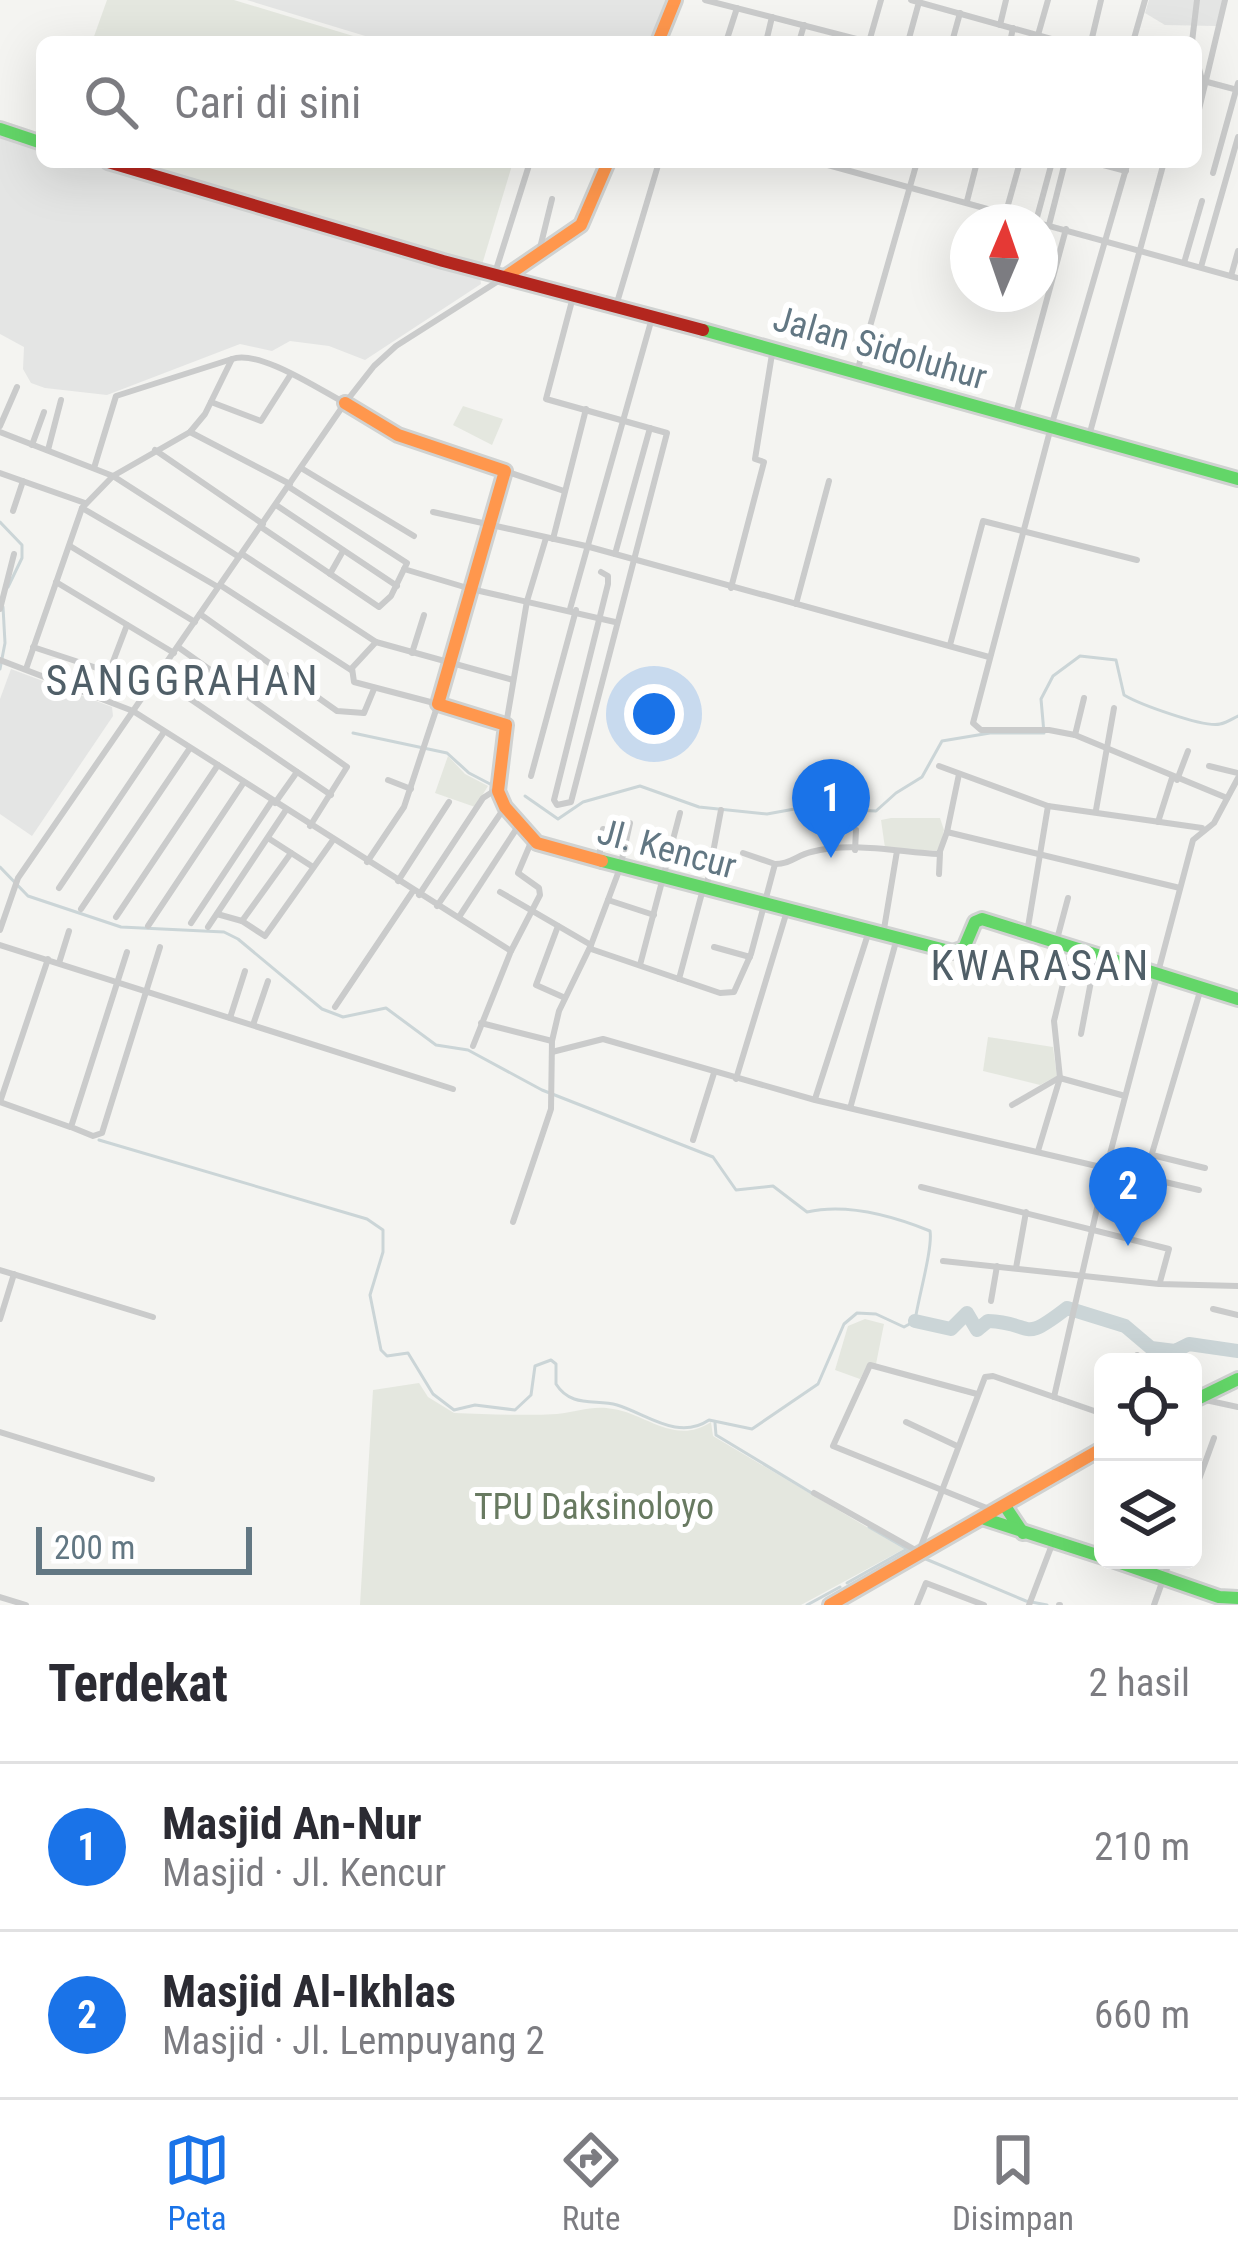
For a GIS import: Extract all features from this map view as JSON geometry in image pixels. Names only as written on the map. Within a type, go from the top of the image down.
[{"type":"street","points":[[660,36],[675,0]]},
{"type":"street","points":[[705,0],[827,36]]},
{"type":"street","points":[[871,36],[881,0]]},
{"type":"street","points":[[953,36],[958,0]]},
{"type":"street","points":[[1000,25],[1006,0]]},
{"type":"street","points":[[1039,35],[1048,0]]},
{"type":"street","points":[[1092,36],[1101,0]]},
{"type":"street","points":[[1135,36],[1145,0]]},
{"type":"street","points":[[1193,36],[1197,0]]},
{"type":"street","points":[[1202,77],[1226,0]]},
{"type":"street","points":[[909,36],[915,1],[1042,36]]},
{"type":"street","points":[[728,36],[737,8]]},
{"type":"street","points":[[767,36],[772,17]]},
{"type":"street","points":[[802,36],[804,26]]},
{"type":"street","points":[[1011,36],[1013,28]]},
{"type":"street","points":[[1202,80],[1238,88],[1214,172]]},
{"type":"street","points":[[0,129],[36,140]]},
{"type":"street","points":[[1201,267],[1238,137]]},
{"type":"street","name":"Jalan Sidoluhur","points":[[129,168],[573,297],[773,348],[1238,479]]},
{"type":"street","points":[[499,276],[528,168]]},
{"type":"street","points":[[0,930],[12,890],[374,366],[396,346],[435,325],[499,276],[538,256],[584,220],[606,168]]},
{"type":"street","points":[[616,306],[657,168]]},
{"type":"street","points":[[859,168],[975,204]]},
{"type":"street","points":[[856,372],[915,168]]},
{"type":"street","points":[[967,202],[976,168]]},
{"type":"street","points":[[1008,204],[1018,168]]},
{"type":"street","points":[[1041,204],[1050,168]]},
{"type":"street","points":[[1054,204],[1063,168]]},
{"type":"street","points":[[1126,168],[973,720],[975,727],[1075,735],[1227,798]]},
{"type":"street","points":[[1088,437],[1162,168]]},
{"type":"street","points":[[538,256],[552,199]]},
{"type":"street","points":[[1184,262],[1202,202]]},
{"type":"street","points":[[1058,227],[1234,277],[1238,250]]},
{"type":"street","points":[[1015,417],[1066,229]]},
{"type":"street","points":[[573,297],[545,396],[667,433],[570,805],[557,805],[554,800],[608,579],[601,572]]},
{"type":"street","points":[[531,776],[586,546],[652,317]]},
{"type":"street","points":[[731,588],[764,462],[754,459],[773,348]]},
{"type":"street","points":[[94,468],[116,396],[242,355],[291,374],[398,435],[564,491]]},
{"type":"street","points":[[26,669],[84,506],[113,476],[190,432],[212,402],[232,358]]},
{"type":"street","points":[[212,402],[261,421],[291,374]]},
{"type":"street","points":[[17,387],[0,429],[113,476],[376,642],[513,680]]},
{"type":"street","points":[[48,450],[61,400]]},
{"type":"street","points":[[335,1007],[483,798],[497,789],[526,601],[586,409]]},
{"type":"street","points":[[32,445],[44,412]]},
{"type":"street","points":[[615,554],[650,428]]},
{"type":"street","points":[[155,450],[379,607],[397,586],[407,563],[289,485],[190,432]]},
{"type":"street","points":[[301,468],[414,536]]},
{"type":"street","points":[[367,862],[411,788],[505,471]]},
{"type":"street","points":[[0,473],[84,506],[351,670],[354,682],[506,725]]},
{"type":"street","points":[[796,604],[829,481]]},
{"type":"street","points":[[13,511],[23,482]]},
{"type":"street","points":[[276,505],[397,586]]},
{"type":"street","points":[[434,512],[586,546],[989,657]]},
{"type":"street","points":[[950,645],[983,521],[1137,560]]},
{"type":"street","points":[[68,545],[195,622]]},
{"type":"street","points":[[330,574],[343,550]]},
{"type":"street","points":[[0,609],[14,554]]},
{"type":"street","points":[[404,569],[615,622]]},
{"type":"street","points":[[56,582],[176,650],[346,766],[310,826]]},
{"type":"street","points":[[200,614],[337,711],[364,713],[374,689]]},
{"type":"street","points":[[412,653],[424,615]]},
{"type":"street","points":[[33,647],[110,672],[127,625]]},
{"type":"street","points":[[351,670],[376,642]]},
{"type":"street","points":[[0,660],[133,711],[511,951]]},
{"type":"street","points":[[158,676],[331,795]]},
{"type":"street","points":[[1075,735],[1084,698]]},
{"type":"street","points":[[1095,811],[1114,708]]},
{"type":"street","points":[[59,888],[165,730]]},
{"type":"street","points":[[81,909],[190,747]]},
{"type":"street","points":[[1158,822],[1188,751]]},
{"type":"street","points":[[116,917],[218,765]]},
{"type":"street","points":[[939,766],[1048,806],[1206,829]]},
{"type":"street","points":[[1054,1396],[1106,1169],[1193,840],[1214,823],[1238,776],[1209,766]]},
{"type":"street","points":[[191,923],[297,772]]},
{"type":"street","points":[[939,874],[959,774]]},
{"type":"street","points":[[388,780],[411,788]]},
{"type":"street","points":[[148,926],[244,782]]},
{"type":"street","name":"Jl. Kencur","points":[[497,789],[532,840],[620,868],[956,952],[964,948],[980,919],[1238,999]]},
{"type":"street","points":[[398,881],[448,802]]},
{"type":"street","points":[[1027,933],[1048,806]]},
{"type":"street","points":[[437,906],[505,807]]},
{"type":"street","points":[[208,927],[286,810]]},
{"type":"street","points":[[680,979],[721,810]]},
{"type":"street","points":[[640,965],[680,813]]},
{"type":"street","points":[[513,1222],[548,1117],[551,1041],[563,997],[590,947],[620,868],[630,823]]},
{"type":"street","points":[[458,919],[519,826]]},
{"type":"street","points":[[599,862],[603,829]]},
{"type":"street","points":[[855,850],[856,830]]},
{"type":"street","points":[[946,832],[1180,888]]},
{"type":"street","points":[[268,838],[313,867]]},
{"type":"street","points":[[218,914],[242,921],[265,936],[333,840]]},
{"type":"street","points":[[473,1046],[541,890],[518,873],[532,840]]},
{"type":"street","points":[[743,853],[775,864],[793,862],[812,851],[940,853]]},
{"type":"street","points":[[851,1105],[897,851]]},
{"type":"street","points":[[242,921],[291,853]]},
{"type":"street","points":[[500,892],[590,947],[730,994],[739,987],[750,957],[775,864]]},
{"type":"street","points":[[0,892],[12,890]]},
{"type":"street","points":[[1056,943],[1068,898]]},
{"type":"street","points":[[608,900],[654,915]]},
{"type":"street","points":[[736,1079],[787,911]]},
{"type":"street","points":[[558,926],[536,985],[563,997]]},
{"type":"street","points":[[59,963],[69,931]]},
{"type":"street","points":[[815,1100],[883,935]]},
{"type":"street","points":[[0,945],[453,1089]]},
{"type":"street","points":[[48,959],[0,1102],[93,1136],[102,1133],[160,947]]},
{"type":"street","points":[[714,947],[750,957]]},
{"type":"street","points":[[1039,1151],[1060,1078],[1054,1021],[1072,947]]},
{"type":"street","points":[[71,1127],[127,952]]},
{"type":"street","points":[[1081,1034],[1096,955]]},
{"type":"street","points":[[230,1018],[245,971]]},
{"type":"street","points":[[253,1025],[268,981]]},
{"type":"street","points":[[1126,1237],[1201,988]]},
{"type":"street","points":[[481,1023],[551,1041]]},
{"type":"street","points":[[552,1052],[598,1039],[815,1100],[1199,1190]]},
{"type":"street","points":[[693,1140],[714,1073]]},
{"type":"street","points":[[1012,1105],[1060,1078],[1125,1096]]},
{"type":"street","points":[[1152,1155],[1205,1168]]},
{"type":"street","points":[[921,1187],[1169,1249],[1159,1284]]},
{"type":"street","points":[[1016,1268],[1026,1212]]},
{"type":"street","points":[[943,1261],[1159,1284],[1238,1286]]},
{"type":"street","points":[[991,1301],[997,1266]]},
{"type":"street","points":[[0,1270],[153,1316]]},
{"type":"street","points":[[0,1319],[14,1274]]},
{"type":"street","points":[[1213,1309],[1238,1316]]},
{"type":"street","points":[[977,1394],[870,1366],[833,1446],[943,1488],[995,1512],[1024,1533],[1094,1554]]},
{"type":"street","points":[[918,1553],[982,1379],[993,1376],[1094,1411]]},
{"type":"street","points":[[1202,1396],[1238,1379]]},
{"type":"street","points":[[1202,1400],[1238,1407]]},
{"type":"street","points":[[906,1422],[958,1447]]},
{"type":"street","points":[[0,1432],[152,1479]]},
{"type":"street","points":[[1202,1471],[1214,1438]]},
{"type":"street","points":[[833,1604],[1094,1453]]},
{"type":"street","points":[[814,1493],[918,1553]]},
{"type":"street","points":[[995,1512],[1024,1533]]},
{"type":"street","points":[[1029,1605],[1053,1542]]},
{"type":"street","points":[[1141,1569],[1224,1601],[1238,1598]]},
{"type":"street","points":[[1154,1605],[1167,1569]]},
{"type":"street","points":[[917,1605],[926,1583],[984,1605]]},
{"type":"street","points":[[0,1597],[26,1605]]},
{"type":"shaded area","points":[[247,0],[669,0],[654,36],[365,36]]},
{"type":"shaded area","points":[[1149,0],[1223,0],[1216,26],[1165,25],[1145,13]]},
{"type":"shaded area","points":[[0,138],[36,148],[36,168],[105,168],[480,277],[481,284],[365,360],[329,346],[290,341],[272,351],[240,344],[107,395],[31,383],[23,369],[24,347],[0,334]]},
{"type":"shaded area","points":[[11,669],[112,707],[113,716],[32,836],[0,814],[0,699]]},
{"type":"green space","points":[[107,0],[234,0],[353,36],[94,36]]},
{"type":"green space","points":[[161,168],[511,168],[481,268]]},
{"type":"green space","points":[[463,406],[503,419],[492,445],[453,425]]},
{"type":"green space","points":[[448,756],[465,774],[488,786],[475,807],[435,793]]},
{"type":"green space","points":[[940,818],[944,830],[939,851],[885,848],[881,820]]},
{"type":"green space","points":[[988,1037],[1053,1047],[1057,1076],[1040,1085],[983,1071]]},
{"type":"green space","points":[[865,1319],[884,1324],[876,1364],[866,1367],[860,1379],[835,1370],[848,1326]]},
{"type":"green space","name":"TPU Daksinoloyo","points":[[419,1383],[428,1397],[454,1413],[544,1415],[605,1408],[673,1430],[698,1429],[711,1422],[713,1436],[904,1549],[801,1605],[360,1605],[373,1390]]},
{"type":"waterway","points":[[0,522],[22,545],[22,558],[8,587]]},
{"type":"waterway","points":[[0,669],[5,643],[3,607]]},
{"type":"waterway","points":[[525,796],[558,819],[583,802],[640,786],[699,807],[767,814],[800,808],[876,811],[922,777],[942,741],[990,733],[1044,733],[1041,699],[1053,676],[1080,656],[1116,660],[1124,695],[1157,709],[1212,724],[1238,716]]},
{"type":"waterway","points":[[353,733],[447,753],[492,785]]},
{"type":"waterway","points":[[0,867],[28,896],[121,927],[224,932],[322,1009],[343,1017],[386,1008],[436,1045],[468,1050],[542,1090],[713,1157],[736,1190],[773,1186],[807,1212],[854,1210],[901,1220],[930,1231],[929,1249],[915,1321],[904,1327],[876,1314],[857,1313],[844,1324],[818,1384],[752,1429],[709,1420],[674,1427],[617,1405],[576,1400],[556,1384],[556,1364],[551,1360],[535,1366],[531,1395],[515,1410],[475,1405],[454,1410],[433,1394],[408,1353],[387,1356],[381,1350],[370,1295],[383,1252],[383,1230],[367,1219],[99,1140]]},
{"type":"waterway","points":[[915,1321],[951,1329],[967,1313],[977,1330],[988,1321],[1034,1329],[1067,1308],[1125,1326],[1151,1348],[1175,1351],[1189,1344],[1238,1351]]},
{"type":"waterway","points":[[715,1423],[716,1435],[815,1495]]},
{"type":"waterway","points":[[869,1527],[912,1552]]},
{"type":"waterway","points":[[847,1583],[907,1549]]},
{"type":"waterway","points":[[921,1557],[1026,1601],[1047,1605]]},
{"type":"waterway","points":[[807,1605],[840,1587]]},
{"type":"traffic: fast","points":[[0,129],[36,141]]},
{"type":"traffic: fast","points":[[703,330],[1238,479]]},
{"type":"traffic: fast","points":[[602,861],[953,952],[964,948],[975,922],[982,919],[1238,999]]},
{"type":"traffic: fast","points":[[1202,1397],[1238,1379]]},
{"type":"traffic: fast","points":[[1005,1506],[1023,1533]]},
{"type":"traffic: fast","points":[[985,1519],[1094,1554]]},
{"type":"traffic: fast","points":[[1138,1569],[1219,1597],[1238,1598]]},
{"type":"traffic: slow","points":[[660,36],[675,0]]},
{"type":"traffic: slow","points":[[505,277],[581,225],[605,168]]},
{"type":"traffic: slow","points":[[345,403],[398,435],[505,471],[438,704],[506,725],[498,791],[505,807],[537,843],[602,861]]},
{"type":"traffic: slow","points":[[830,1605],[1094,1453]]},
{"type":"traffic: jam","points":[[128,168],[443,261],[703,330]]},
{"type":"place","name":"Masjid An-Nur","points":[[831,858]]},
{"type":"place","name":"Masjid Al-Ikhlas","points":[[1128,1246]]},
{"type":"district","name":"SANGGRAHAN","points":[[183,680]]},
{"type":"district","name":"KWARASAN","points":[[1041,965]]}]
